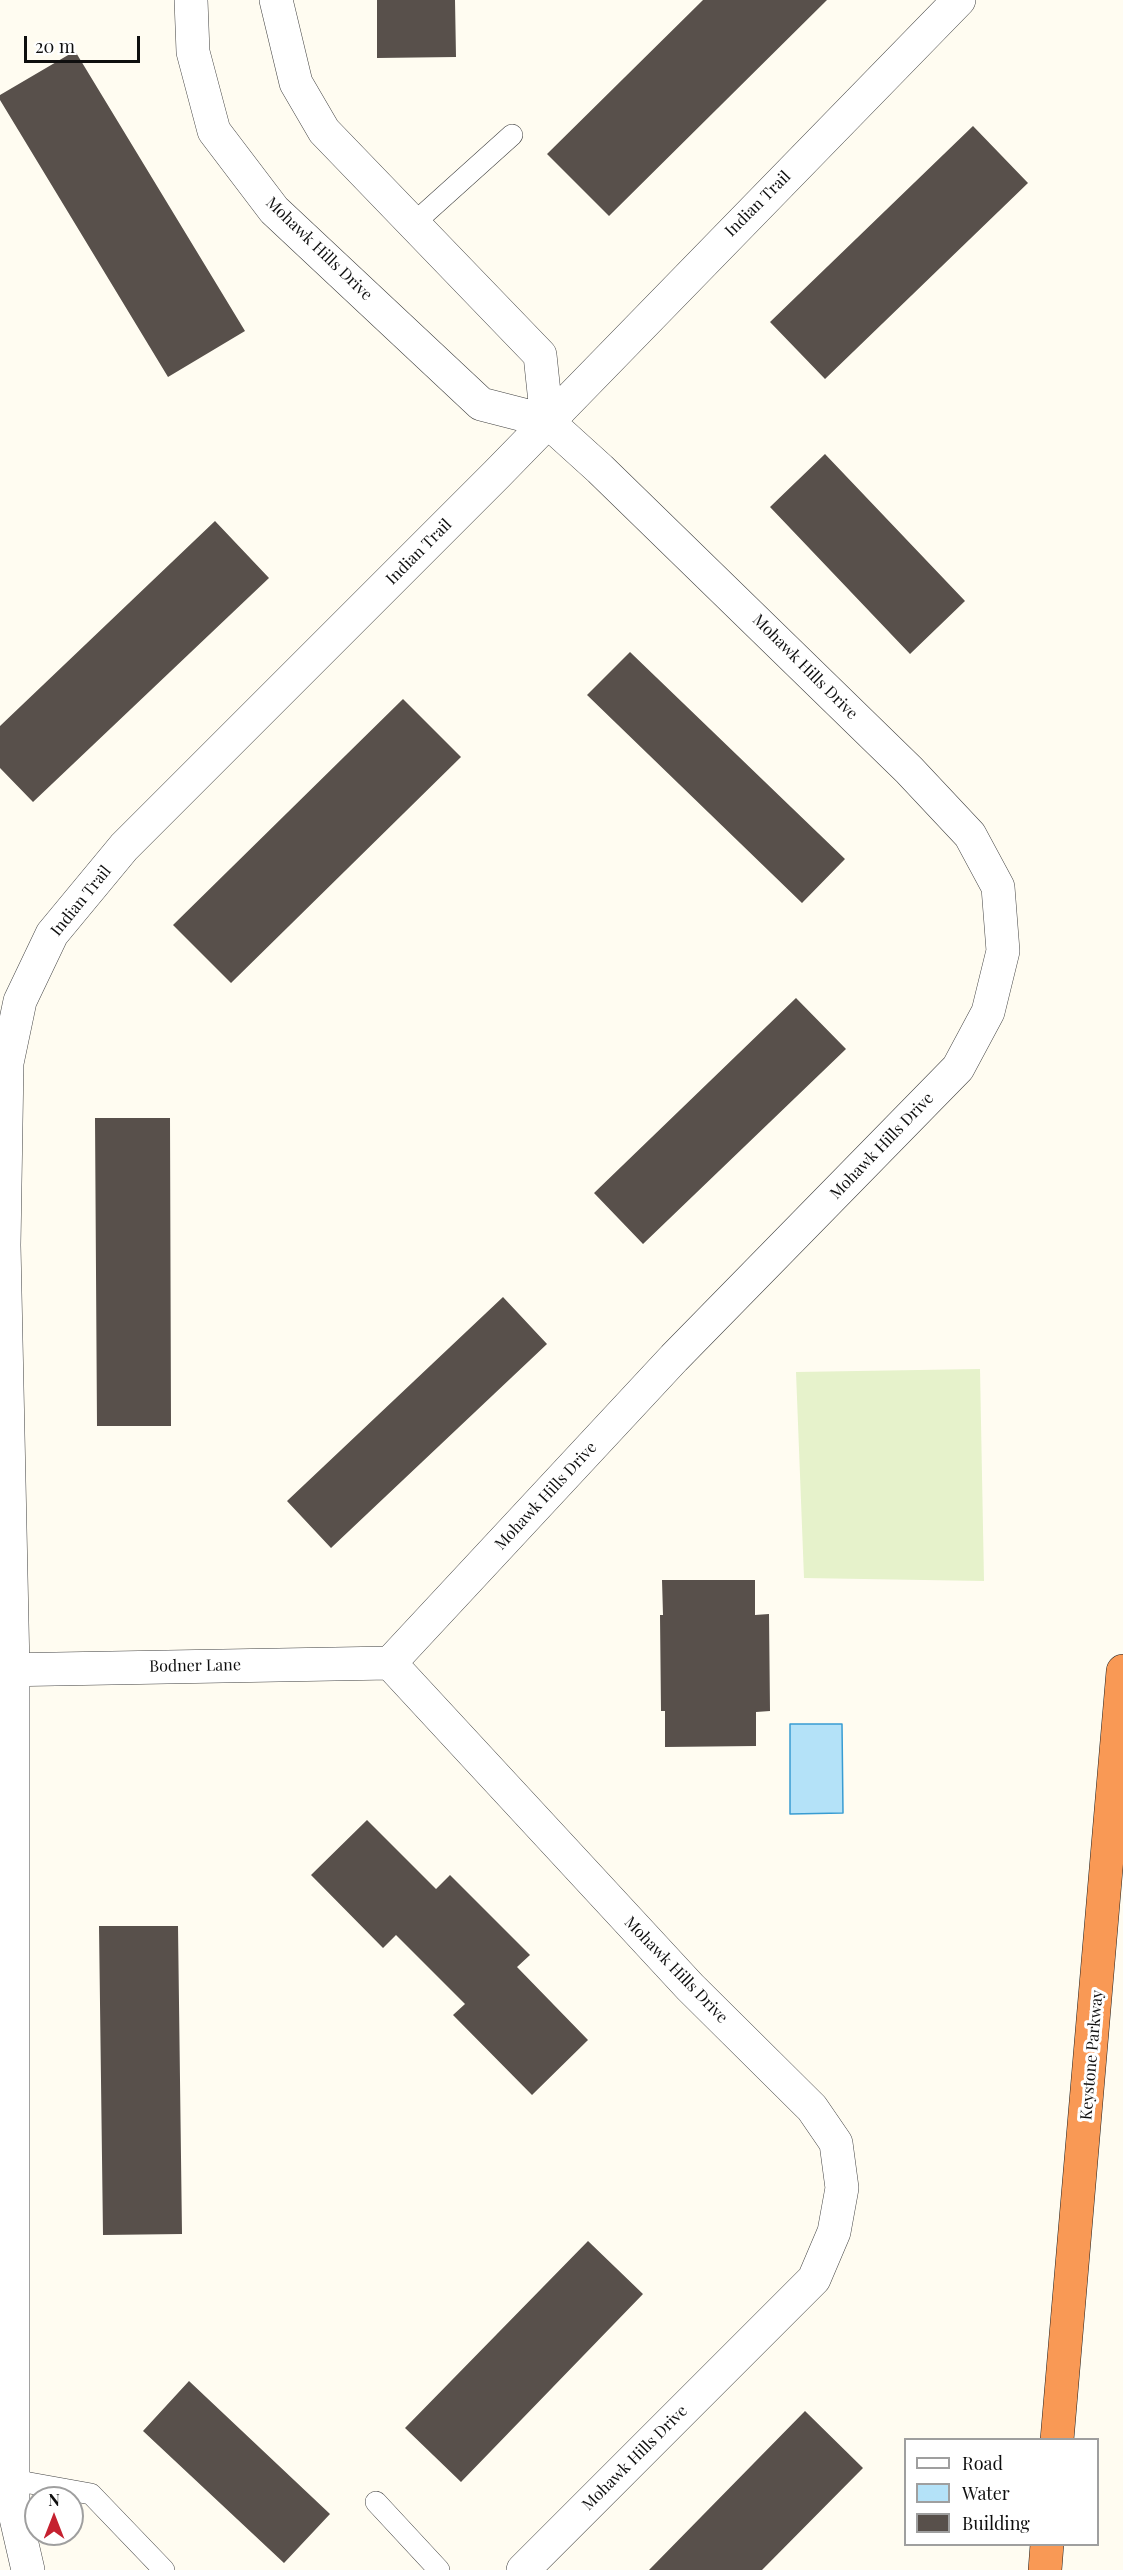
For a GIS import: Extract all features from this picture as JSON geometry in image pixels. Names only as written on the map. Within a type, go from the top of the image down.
[{"type":"highway","name":"Keystone Parkway","points":[[1057,2438],[1123,1671]]},
{"type":"street","name":"Mohawk Hills Drive","points":[[191,0],[193,52],[214,130],[274,210],[481,404],[547,421],[784,646],[909,770],[970,835],[998,887],[1003,951],[988,1012],[958,1068],[674,1358],[390,1663],[690,1987],[812,2108],[836,2143],[842,2188],[834,2232],[814,2279],[524,2570]]},
{"type":"street","points":[[276,0],[296,82],[324,131],[412,225],[540,355],[547,421]]},
{"type":"street","name":"Indian Trail","points":[[28,2570],[13,2505],[6,1669],[4,1245],[7,1063],[20,1001],[52,934],[124,847],[547,421],[959,0]]},
{"type":"street","name":"Bodner Lane","points":[[6,1669],[390,1663]]},
{"type":"lane","points":[[412,225],[512,135]]},
{"type":"lane","points":[[13,2480],[91,2494],[164,2570]]},
{"type":"lane","points":[[376,2502],[439,2570]]},
{"type":"green space","points":[[980,1369],[984,1581],[804,1578],[796,1372]]},
{"type":"water","points":[[790,1724],[842,1724],[843,1813],[790,1814]]},
{"type":"building","points":[[377,0],[455,0],[456,57],[377,58]]},
{"type":"building","points":[[703,0],[827,0],[609,216],[547,154]]},
{"type":"building","points":[[75,51],[245,331],[168,377],[0,100],[0,95]]},
{"type":"building","points":[[973,126],[1028,183],[825,379],[770,322]]},
{"type":"building","points":[[825,454],[965,601],[910,654],[770,507]]},
{"type":"building","points":[[215,521],[269,578],[33,802],[0,768],[0,726]]},
{"type":"building","points":[[630,652],[845,859],[802,903],[587,695]]},
{"type":"building","points":[[403,699],[461,757],[231,983],[173,925]]},
{"type":"building","points":[[796,998],[846,1049],[643,1244],[594,1193]]},
{"type":"building","points":[[95,1118],[170,1118],[171,1426],[97,1426]]},
{"type":"building","points":[[503,1297],[547,1344],[331,1548],[287,1501]]},
{"type":"building","points":[[662,1580],[755,1580],[755,1615],[769,1614],[770,1711],[756,1712],[756,1746],[665,1747],[665,1711],[661,1711]]},
{"type":"building","points":[[367,1820],[436,1889],[450,1875],[530,1955],[517,1967],[588,2040],[532,2095],[453,2015],[465,2004],[396,1935],[383,1948],[311,1875]]},
{"type":"building","points":[[99,1926],[178,1926],[182,2234],[103,2235]]},
{"type":"building","points":[[588,2241],[643,2294],[461,2482],[405,2428]]},
{"type":"building","points":[[189,2381],[330,2514],[284,2563],[143,2431]]},
{"type":"building","points":[[805,2411],[863,2468],[762,2570],[649,2570]]}]
